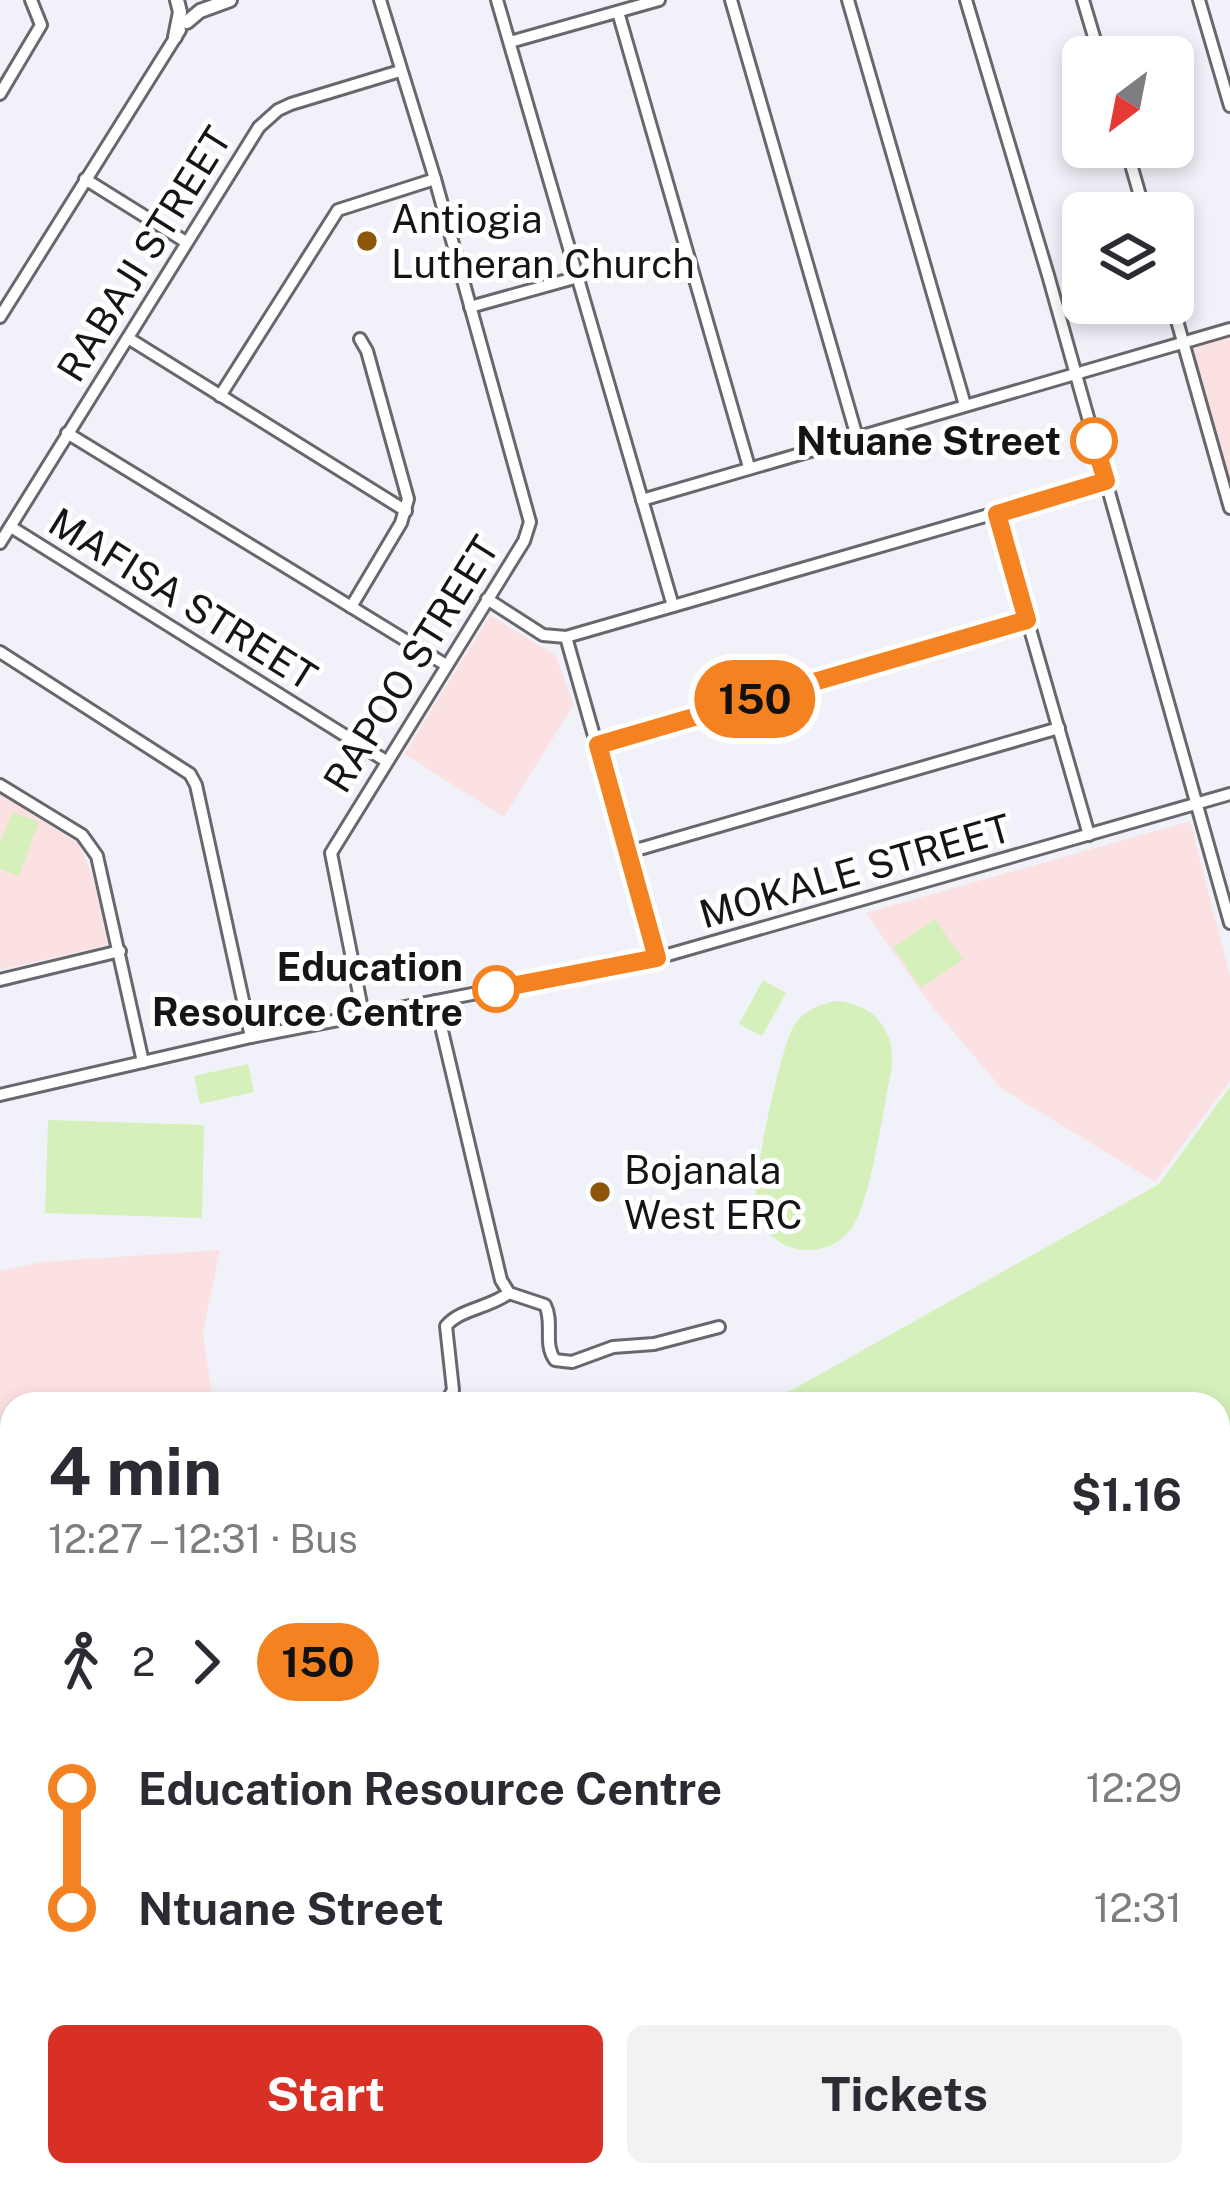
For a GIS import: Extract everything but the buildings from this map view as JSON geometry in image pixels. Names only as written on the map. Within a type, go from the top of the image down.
[{"type":"street","points":[[0,94],[38,33],[40,16],[31,0]]},
{"type":"street","points":[[182,0],[225,2]]},
{"type":"street","points":[[182,0],[190,19]]},
{"type":"street","points":[[175,37],[182,0]]},
{"type":"street","name":"RAPOO STREET","points":[[363,1014],[331,853],[524,541],[530,522],[380,0]]},
{"type":"street","points":[[497,0],[674,606]]},
{"type":"street","points":[[510,42],[659,0]]},
{"type":"street","points":[[731,0],[857,437]]},
{"type":"street","points":[[848,0],[965,405]]},
{"type":"street","points":[[966,0],[1229,916]]},
{"type":"street","points":[[1083,0],[1094,36]]},
{"type":"street","points":[[1199,0],[1230,106]]},
{"type":"street","points":[[0,317],[175,37],[190,19],[225,2]]},
{"type":"street","points":[[618,12],[749,467]]},
{"type":"street","name":"RABAJI STREET","points":[[0,543],[267,118],[291,104],[400,71]]},
{"type":"street","points":[[86,179],[186,242]]},
{"type":"street","points":[[220,396],[338,210],[435,179]]},
{"type":"street","points":[[470,307],[578,277]]},
{"type":"street","points":[[1178,324],[1230,508]]},
{"type":"street","points":[[642,500],[1230,329]]},
{"type":"street","points":[[128,338],[406,511]]},
{"type":"street","points":[[351,607],[406,511],[406,488],[360,339]]},
{"type":"street","points":[[67,433],[446,665]]},
{"type":"street","points":[[487,599],[543,635],[566,637],[1106,481]]},
{"type":"street","points":[[997,514],[1089,835]]},
{"type":"street","name":"MAFISA STREET","points":[[10,526],[386,761]]},
{"type":"street","points":[[598,745],[1027,620]]},
{"type":"street","points":[[566,637],[657,958]]},
{"type":"street","points":[[0,652],[190,774],[251,1037]]},
{"type":"street","points":[[629,852],[1059,728]]},
{"type":"street","points":[[0,785],[67,825],[92,846],[104,874],[143,1062]]},
{"type":"street","name":"MOKALE STREET","points":[[0,1095],[251,1037],[657,958],[1230,794]]},
{"type":"street","points":[[0,980],[120,951]]},
{"type":"street","points":[[435,1001],[501,1280],[508,1293],[545,1305],[549,1351],[559,1363],[719,1327]]},
{"type":"street","points":[[451,1392],[446,1326],[457,1315],[488,1308],[508,1293]]},
{"type":"shaded area","points":[[1230,333],[1230,488],[1189,345]]},
{"type":"shaded area","points":[[490,615],[555,655],[574,704],[504,817],[404,754]]},
{"type":"shaded area","points":[[0,794],[78,843],[92,873],[108,945],[0,970]]},
{"type":"shaded area","points":[[1190,821],[1230,976],[1230,1081],[1155,1182],[1002,1089],[929,1003],[866,913]]},
{"type":"shaded area","points":[[220,1250],[203,1333],[211,1392],[0,1392],[0,1271],[41,1262]]},
{"type":"green space","points":[[12,812],[39,822],[19,876],[0,869],[0,844]]},
{"type":"green space","points":[[935,919],[963,960],[921,988],[893,947]]},
{"type":"green space","points":[[763,980],[786,993],[762,1036],[739,1024]]},
{"type":"green space","points":[[837,1001],[862,1007],[880,1021],[890,1042],[892,1067],[871,1176],[858,1216],[846,1235],[832,1245],[801,1250],[780,1243],[761,1223],[756,1210],[762,1146],[796,1022]]},
{"type":"green space","points":[[248,1064],[254,1092],[200,1104],[194,1076]]},
{"type":"green space","points":[[1230,1087],[1230,1392],[786,1392],[790,1391],[1159,1184]]},
{"type":"green space","points":[[48,1120],[204,1125],[202,1218],[45,1213]]},
{"type":"bus line","name":"150","points":[[496,989],[657,958],[598,745],[1027,620],[997,514],[1106,481],[1094,441]]},
{"type":"place","name":"Antiogia Lutheran Church","points":[[367,241]]},
{"type":"place","name":"Ntuane Street","points":[[1094,441]]},
{"type":"place","name":"Education Resource Centre","points":[[496,989]]},
{"type":"place","name":"Bojanala West ERC","points":[[600,1192]]}]
